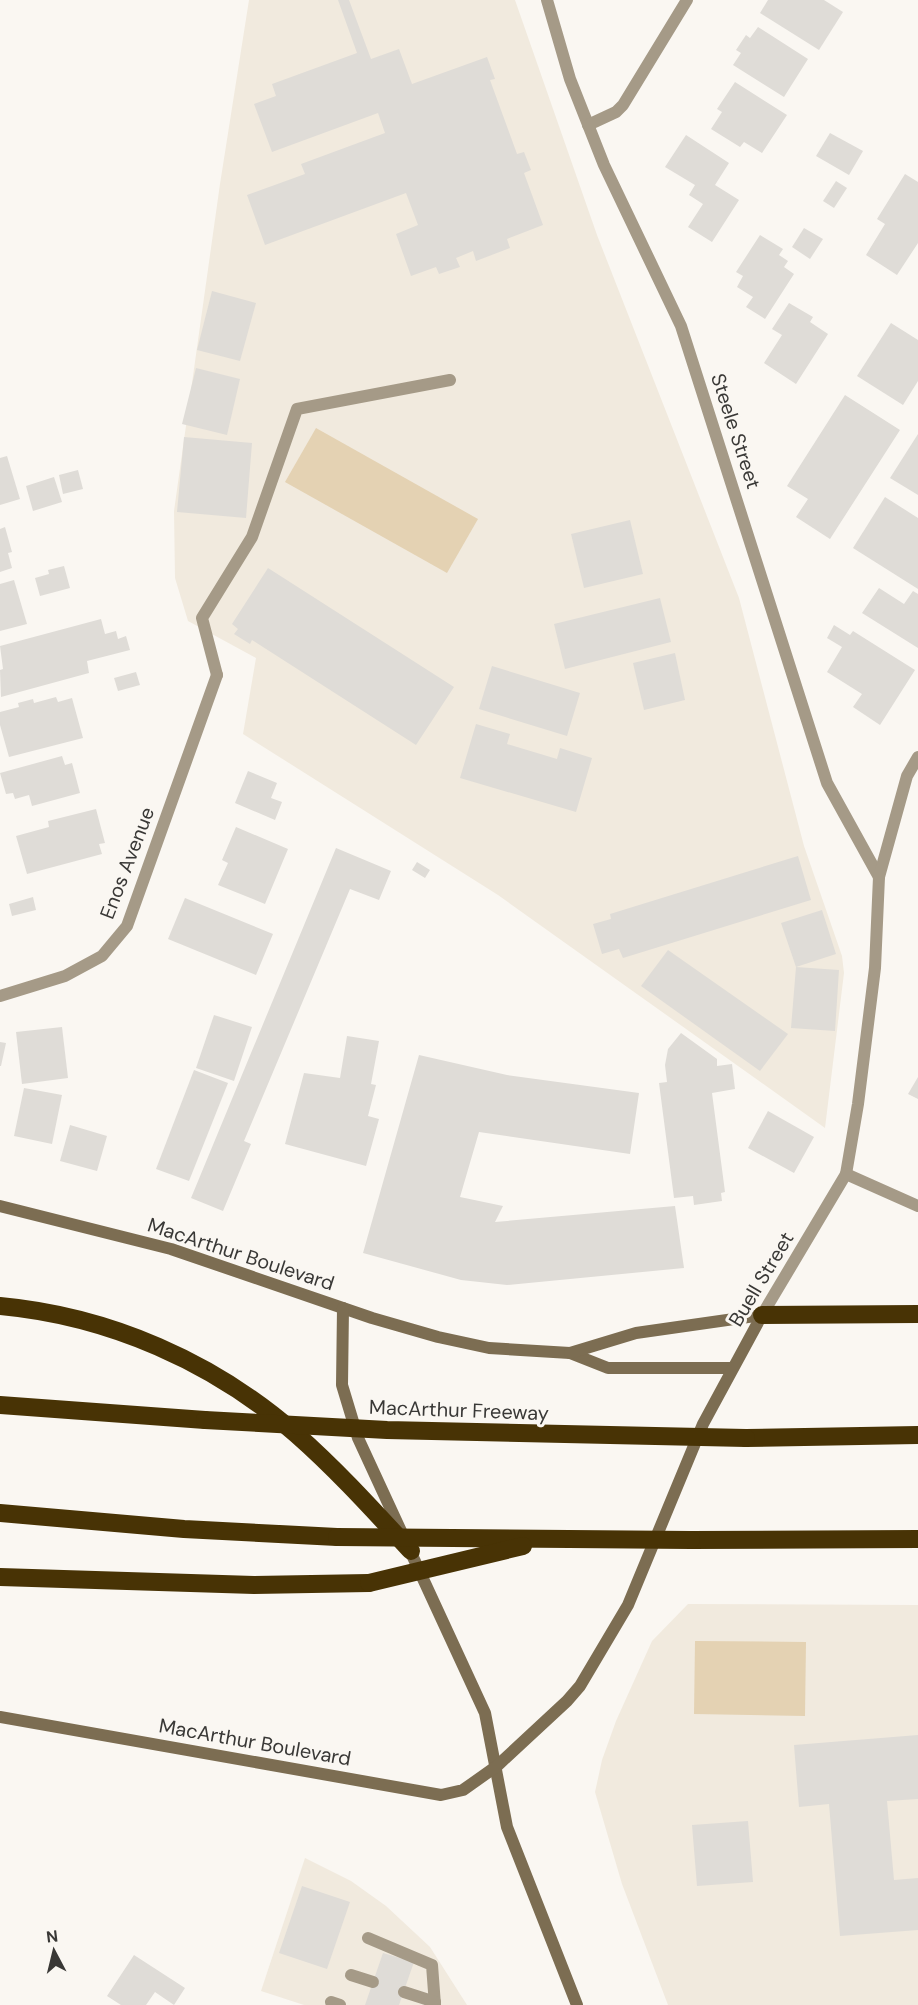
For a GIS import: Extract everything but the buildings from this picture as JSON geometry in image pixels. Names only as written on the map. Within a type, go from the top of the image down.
[{"type":"highway","points":[[0,1306],[99,1326],[147,1342],[198,1365],[249,1397],[295,1433],[339,1474],[411,1551]]},
{"type":"highway","points":[[762,1315],[918,1314]]},
{"type":"highway","name":"MacArthur Freeway","points":[[0,1405],[398,1431],[746,1438],[918,1435]]},
{"type":"highway","points":[[0,1513],[184,1529],[337,1537],[548,1540],[918,1539]]},
{"type":"highway","points":[[0,1577],[254,1585],[369,1583],[548,1540]]},
{"type":"main road","name":"MacArthur Boulevard","points":[[0,1206],[171,1249],[343,1308],[342,1385],[362,1448],[485,1713],[507,1827],[577,2005]]},
{"type":"main road","points":[[343,1308],[438,1337],[489,1348],[570,1353],[608,1368],[730,1368]]},
{"type":"main road","points":[[570,1353],[636,1333],[762,1315]]},
{"type":"main road","name":"Buell Street","points":[[497,1766],[567,1701],[595,1663],[628,1605],[703,1424],[730,1368],[762,1315]]},
{"type":"main road","name":"MacArthur Boulevard","points":[[0,1717],[441,1795],[463,1790],[497,1766]]},
{"type":"street","name":"Steele Street","points":[[547,0],[570,79],[608,175],[681,326],[827,783],[879,877]]},
{"type":"street","points":[[588,125],[616,112],[622,105],[687,0]]},
{"type":"street","name":"Enos Avenue","points":[[0,996],[66,976],[102,956],[127,926],[217,675],[202,618],[252,537],[297,409],[450,381]]},
{"type":"street","name":"Buell Street","points":[[762,1315],[846,1174],[858,1104],[875,968],[879,877],[907,776],[918,757]]},
{"type":"street","points":[[846,1174],[918,1206]]},
{"type":"street","points":[[368,1938],[432,1965],[435,2004],[404,1992]]},
{"type":"street","points":[[351,1975],[373,1982]]},
{"type":"shaded area","points":[[249,0],[515,0],[597,235],[739,598],[804,846],[842,956],[844,973],[825,1128],[498,895],[243,734],[256,658],[188,621],[175,578],[174,511],[220,184]]},
{"type":"shaded area","points":[[316,428],[478,519],[447,573],[285,482]]},
{"type":"shaded area","points":[[688,1604],[918,1605],[918,2005],[668,2005],[622,1884],[595,1792],[602,1760],[616,1721],[652,1641]]},
{"type":"shaded area","points":[[695,1641],[806,1642],[805,1716],[694,1714]]},
{"type":"shaded area","points":[[305,1858],[351,1881],[386,1906],[430,1947],[467,2005],[304,2005],[261,1991]]}]
